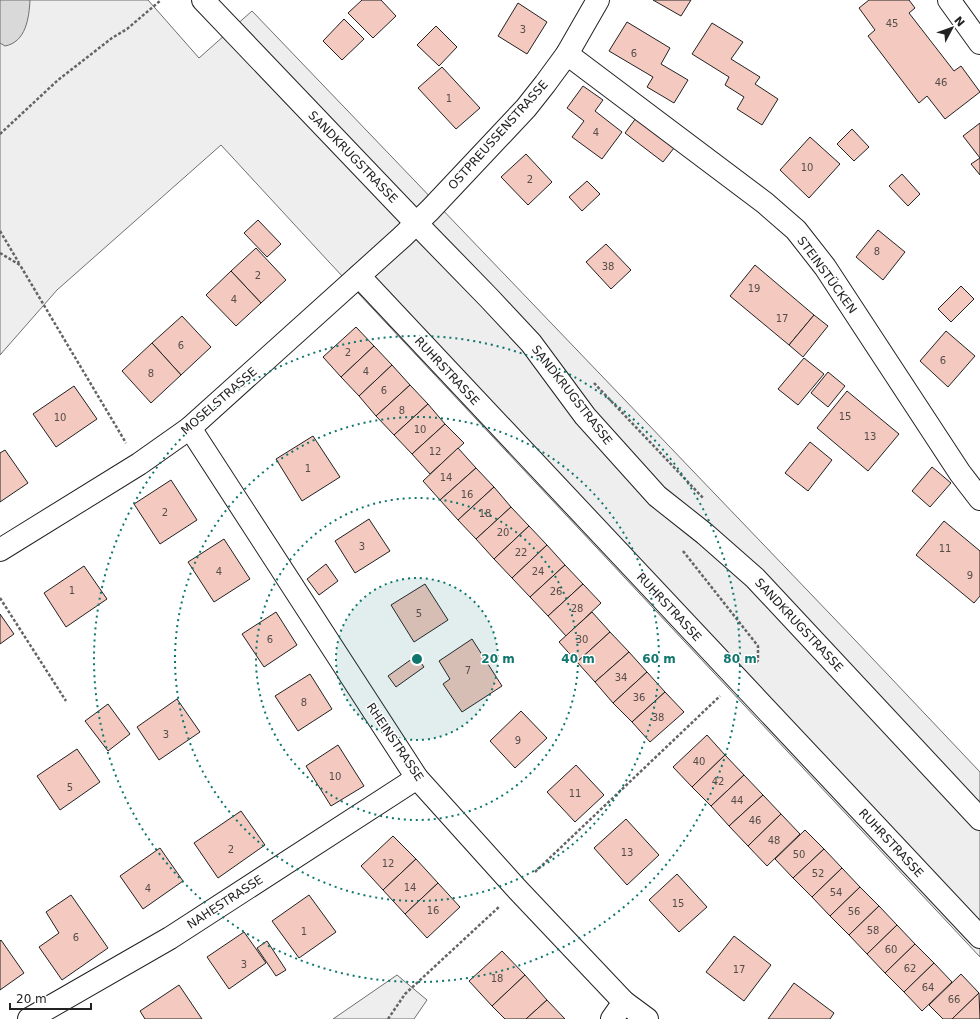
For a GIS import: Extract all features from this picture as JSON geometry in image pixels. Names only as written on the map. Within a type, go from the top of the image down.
[{"type":"street","name":"SANDKRUGSTRASSE","points":[[203,0],[531,343],[585,416],[657,496],[705,534],[755,578],[980,818]]},
{"type":"street","name":"OSTPREUSSENSTRASSE","points":[[416,223],[526,108],[568,54],[598,0]]},
{"type":"street","points":[[949,0],[980,42]]},
{"type":"street","name":"STEINSTÜCKEN","points":[[568,54],[765,202],[796,230],[825,267],[960,473],[980,499]]},
{"type":"street","name":"MOSELSTRASSE","points":[[0,550],[139,464],[190,428],[416,223]]},
{"type":"street","name":"RUHRSTRASSE","points":[[359,276],[980,937]]},
{"type":"street","name":"RHEINSTRASSE","points":[[190,428],[417,778],[517,889],[618,1011],[647,1019]]},
{"type":"street","name":"NAHESTRASSE","points":[[29,1019],[170,938],[417,778]]},
{"type":"path","points":[[0,134],[58,80],[107,42],[127,29],[161,0]]},
{"type":"path","points":[[0,231],[139,464]]},
{"type":"path","points":[[0,253],[20,265]]},
{"type":"path","points":[[593,382],[706,502]]},
{"type":"path","points":[[0,598],[66,701]]},
{"type":"path","points":[[388,1019],[405,994],[738,680]]},
{"type":"shaded area","points":[[0,0],[148,0],[199,58],[252,11],[980,772],[980,957],[221,145],[57,290],[0,355]]},
{"type":"shaded area","points":[[0,0],[30,0],[29,14],[22,34],[18,40],[5,46],[0,43]]},
{"type":"shaded area","points":[[397,975],[427,1000],[414,1019],[333,1019]]},
{"type":"building","points":[[362,0],[381,0],[396,16],[373,38],[348,13]]},
{"type":"building","points":[[653,0],[691,0],[681,16]]},
{"type":"building","points":[[869,0],[909,0],[915,8],[909,13],[954,71],[961,66],[980,92],[945,119],[927,96],[919,103],[868,36],[875,30],[859,8]]},
{"type":"building","points":[[518,3],[547,22],[527,54],[498,36]]},
{"type":"building","points":[[344,19],[364,39],[342,60],[323,41]]},
{"type":"building","points":[[627,22],[670,48],[661,64],[688,80],[674,103],[647,87],[653,77],[609,51]]},
{"type":"building","points":[[712,23],[743,42],[731,59],[760,77],[755,84],[778,99],[762,125],[737,109],[744,97],[725,85],[729,77],[692,54]]},
{"type":"building","points":[[436,26],[457,47],[439,66],[417,45]]},
{"type":"building","points":[[442,67],[480,108],[456,129],[418,88]]},
{"type":"building","points":[[583,86],[603,100],[595,111],[622,132],[602,159],[572,137],[584,121],[567,108]]},
{"type":"building","points":[[636,118],[674,148],[663,162],[625,133]]},
{"type":"building","points":[[980,123],[980,158],[963,136]]},
{"type":"building","points":[[852,129],[869,147],[854,161],[837,144]]},
{"type":"building","points":[[810,137],[840,164],[809,198],[780,170]]},
{"type":"building","points":[[526,154],[552,182],[528,205],[501,177]]},
{"type":"building","points":[[980,158],[980,175],[971,164]]},
{"type":"building","points":[[902,174],[920,194],[908,206],[889,186]]},
{"type":"building","points":[[587,181],[600,194],[582,211],[569,197]]},
{"type":"building","points":[[258,220],[281,244],[267,257],[244,233]]},
{"type":"building","points":[[878,230],[905,252],[883,280],[856,257]]},
{"type":"building","points":[[606,244],[631,270],[611,289],[586,262]]},
{"type":"building","points":[[256,248],[286,280],[261,303],[231,271]]},
{"type":"building","points":[[755,265],[814,315],[789,345],[730,296]]},
{"type":"building","points":[[231,271],[261,303],[236,326],[206,295]]},
{"type":"building","points":[[961,286],[974,299],[951,322],[938,309]]},
{"type":"building","points":[[814,315],[828,326],[803,357],[789,345]]},
{"type":"building","points":[[182,316],[211,347],[181,375],[152,343]]},
{"type":"building","points":[[356,327],[374,346],[341,377],[323,357]]},
{"type":"building","points":[[946,331],[975,356],[948,387],[920,361]]},
{"type":"building","points":[[152,343],[181,375],[151,403],[122,371]]},
{"type":"building","points":[[374,346],[392,365],[359,396],[341,377]]},
{"type":"building","points":[[804,358],[824,374],[798,405],[778,389]]},
{"type":"building","points":[[392,365],[410,385],[376,416],[359,396]]},
{"type":"building","points":[[828,372],[845,386],[828,407],[811,393]]},
{"type":"building","points":[[410,385],[428,404],[394,435],[376,416]]},
{"type":"building","points":[[74,386],[97,419],[56,447],[33,414]]},
{"type":"building","points":[[847,391],[899,434],[868,471],[817,428]]},
{"type":"building","points":[[428,404],[445,424],[412,454],[394,435]]},
{"type":"building","points":[[445,424],[464,443],[430,474],[412,454]]},
{"type":"building","points":[[313,436],[340,477],[302,501],[276,459]]},
{"type":"building","points":[[810,442],[832,460],[808,491],[785,473]]},
{"type":"building","points":[[458,448],[476,468],[440,500],[423,481]]},
{"type":"building","points":[[5,450],[28,483],[0,502],[0,453]]},
{"type":"building","points":[[932,467],[951,483],[930,507],[912,491]]},
{"type":"building","points":[[476,468],[494,487],[458,520],[440,500]]},
{"type":"building","points":[[171,480],[197,520],[160,544],[134,504]]},
{"type":"building","points":[[494,487],[511,507],[476,539],[458,520]]},
{"type":"building","points":[[511,507],[529,526],[494,559],[476,539]]},
{"type":"building","points":[[369,519],[390,551],[355,573],[335,541]]},
{"type":"building","points":[[944,521],[980,551],[980,596],[974,603],[916,555]]},
{"type":"building","points":[[529,526],[547,545],[512,578],[494,559]]},
{"type":"building","points":[[224,539],[250,579],[214,602],[188,562]]},
{"type":"building","points":[[547,545],[565,565],[530,597],[512,578]]},
{"type":"building","points":[[326,564],[338,581],[319,595],[307,579]]},
{"type":"building","points":[[565,565],[583,584],[548,616],[530,597]]},
{"type":"building","points":[[84,566],[107,599],[66,627],[44,593]]},
{"type":"building","points":[[425,584],[448,620],[414,642],[391,605]]},
{"type":"building","points":[[583,584],[601,603],[566,636],[548,616]]},
{"type":"building","points":[[276,612],[297,645],[264,667],[242,634]]},
{"type":"building","points":[[592,612],[610,632],[577,662],[559,642]]},
{"type":"building","points":[[0,614],[14,634],[0,644]]},
{"type":"building","points":[[610,632],[629,652],[595,682],[577,662]]},
{"type":"building","points":[[472,639],[502,686],[462,712],[443,684],[450,679],[439,661]]},
{"type":"building","points":[[629,652],[647,672],[613,703],[595,682]]},
{"type":"building","points":[[416,656],[424,667],[396,687],[388,676]]},
{"type":"building","points":[[647,672],[665,692],[632,722],[613,703]]},
{"type":"building","points":[[310,674],[332,709],[298,731],[275,696]]},
{"type":"building","points":[[665,692],[684,712],[650,742],[632,722]]},
{"type":"building","points":[[177,699],[200,732],[159,760],[137,727]]},
{"type":"building","points":[[108,704],[130,734],[108,751],[85,721]]},
{"type":"building","points":[[521,711],[547,738],[515,768],[490,741]]},
{"type":"building","points":[[707,735],[725,755],[692,787],[673,767]]},
{"type":"building","points":[[338,745],[364,786],[331,806],[306,766]]},
{"type":"building","points":[[77,749],[100,782],[60,810],[37,776]]},
{"type":"building","points":[[725,755],[744,775],[711,806],[692,787]]},
{"type":"building","points":[[576,765],[604,795],[575,822],[547,792]]},
{"type":"building","points":[[744,775],[763,795],[729,826],[711,806]]},
{"type":"building","points":[[763,795],[781,814],[748,846],[729,826]]},
{"type":"building","points":[[241,811],[265,845],[218,878],[194,843]]},
{"type":"building","points":[[781,814],[800,834],[767,866],[748,846]]},
{"type":"building","points":[[626,819],[659,855],[627,885],[594,848]]},
{"type":"building","points":[[805,830],[824,849],[793,878],[775,859]]},
{"type":"building","points":[[393,836],[416,859],[383,890],[361,866]]},
{"type":"building","points":[[160,848],[183,881],[143,909],[120,876]]},
{"type":"building","points":[[824,849],[842,868],[812,897],[793,878]]},
{"type":"building","points":[[416,859],[438,883],[405,914],[383,890]]},
{"type":"building","points":[[842,868],[860,887],[830,916],[812,897]]},
{"type":"building","points":[[677,874],[707,907],[679,932],[649,900]]},
{"type":"building","points":[[438,883],[460,907],[427,938],[405,914]]},
{"type":"building","points":[[860,887],[879,906],[849,935],[830,916]]},
{"type":"building","points":[[71,895],[108,948],[62,980],[39,947],[59,933],[46,912]]},
{"type":"building","points":[[309,895],[336,932],[299,958],[272,921]]},
{"type":"building","points":[[879,906],[897,925],[867,954],[849,935]]},
{"type":"building","points":[[897,925],[915,944],[885,973],[867,954]]},
{"type":"building","points":[[244,932],[266,963],[229,989],[207,957]]},
{"type":"building","points":[[734,936],[771,965],[744,1001],[706,972]]},
{"type":"building","points":[[1,940],[24,973],[0,990],[0,941]]},
{"type":"building","points":[[267,941],[286,970],[276,976],[257,948]]},
{"type":"building","points":[[915,944],[934,963],[904,992],[885,973]]},
{"type":"building","points":[[502,951],[525,975],[492,1006],[469,981]]},
{"type":"building","points":[[934,963],[952,982],[922,1011],[904,992]]},
{"type":"building","points":[[961,974],[979,993],[952,1019],[943,1019],[929,1005]]},
{"type":"building","points":[[525,975],[547,1000],[526,1019],[505,1019],[492,1006]]},
{"type":"building","points":[[794,983],[834,1013],[830,1019],[768,1019]]},
{"type":"building","points":[[179,985],[202,1019],[145,1019],[140,1011]]},
{"type":"building","points":[[979,993],[980,1019],[952,1019]]},
{"type":"building","points":[[547,1000],[565,1019],[526,1019]]}]
